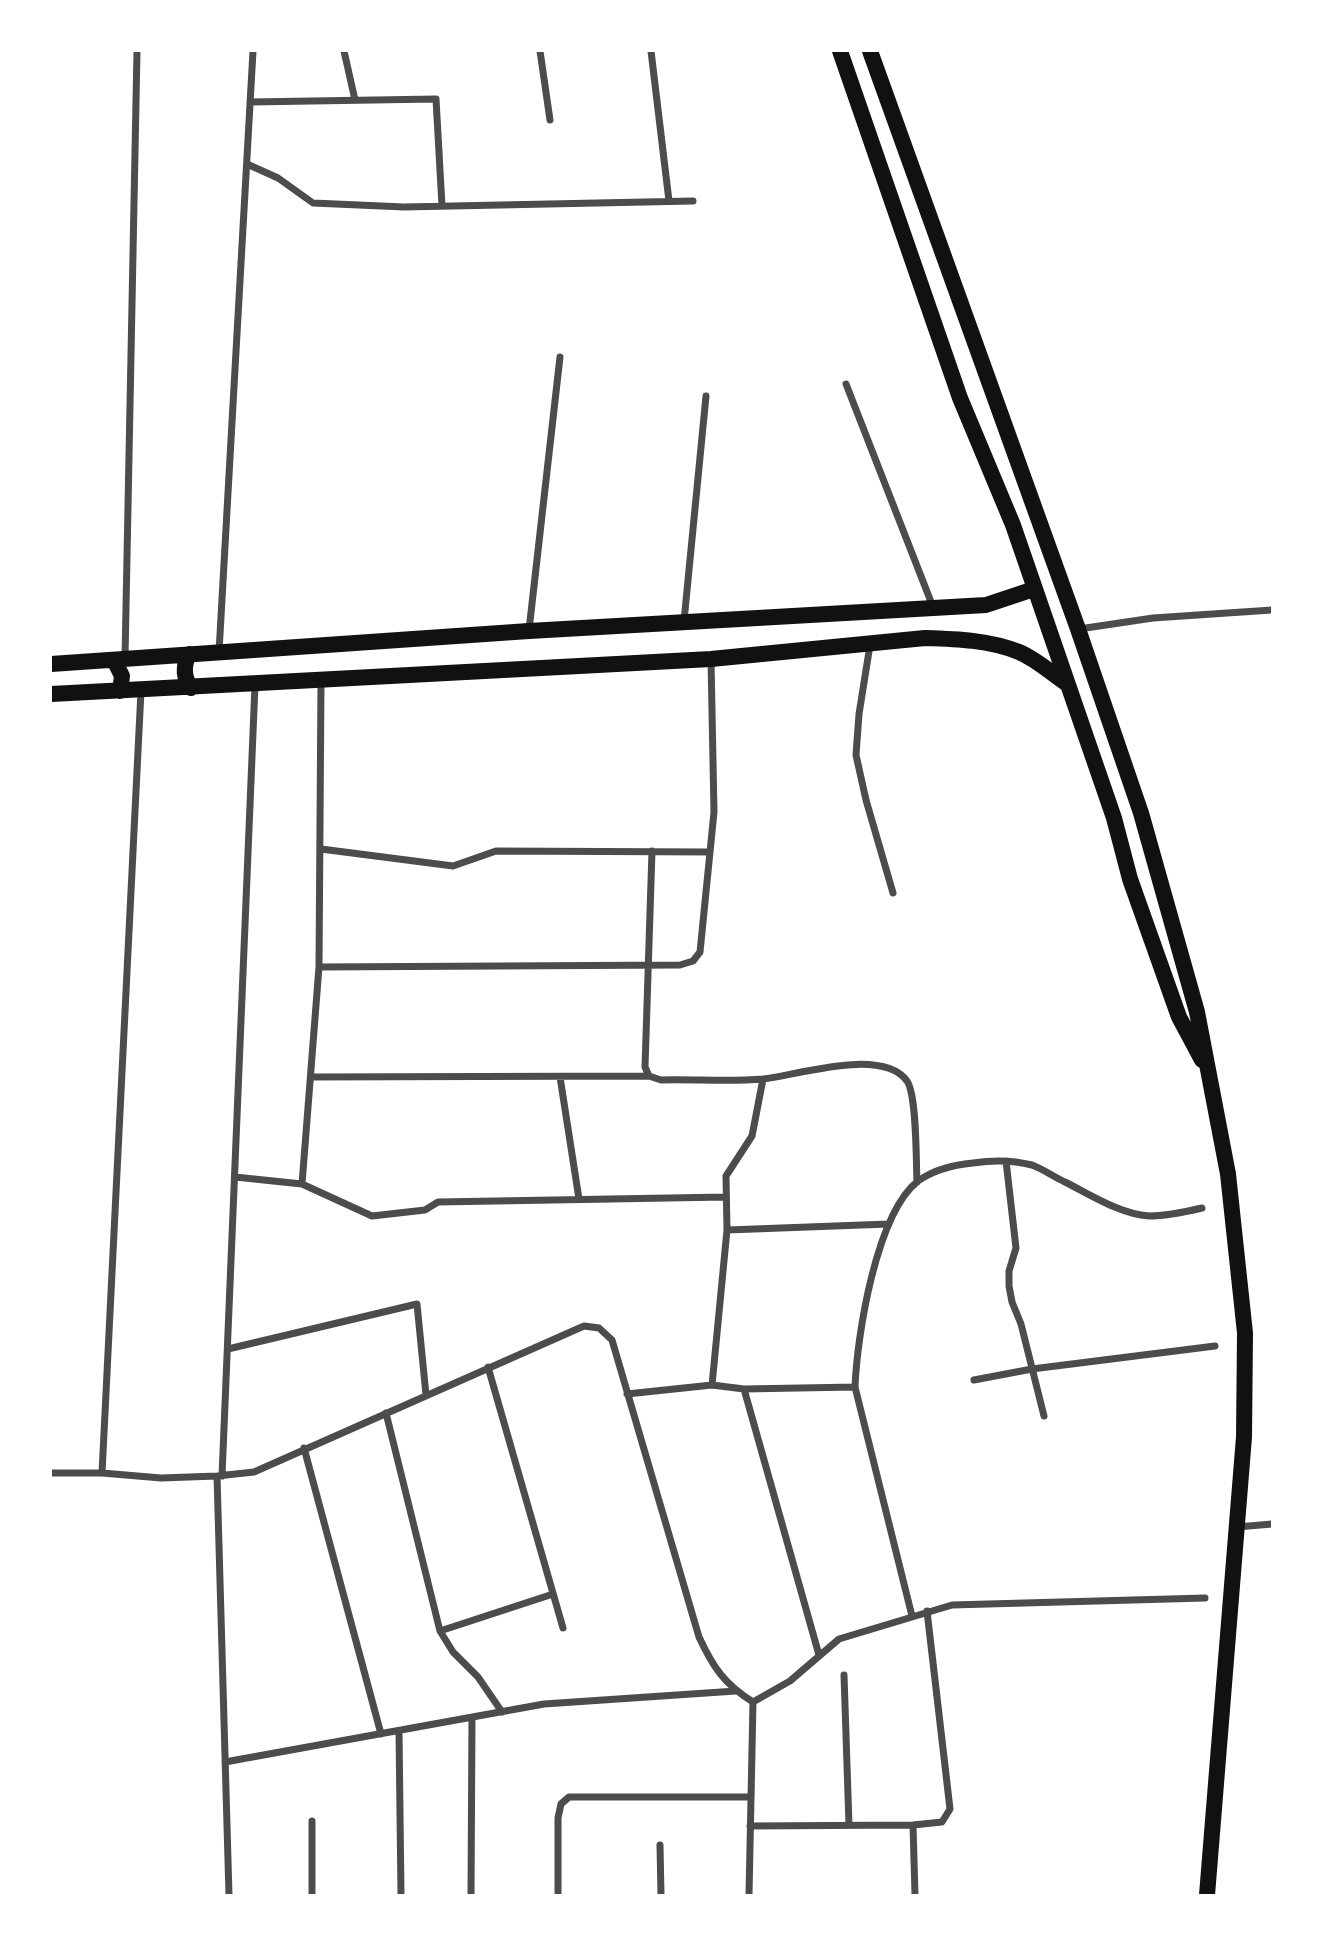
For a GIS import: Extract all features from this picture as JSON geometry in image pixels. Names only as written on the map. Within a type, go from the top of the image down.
[{"type":"main road","points":[[840,51],[960,398],[1013,525],[1179,1017],[1209,1075]]},
{"type":"main road","points":[[870,51],[1078,629],[1141,813],[1197,1012],[1228,1174],[1245,1333],[1244,1437],[1207,1895]]},
{"type":"main road","points":[[51,664],[529,631],[986,605],[1034,589]]},
{"type":"main road","points":[[51,694],[711,659],[925,638],[992,643],[1022,653],[1066,683]]},
{"type":"main road","points":[[189,654],[184,670],[191,688]]},
{"type":"main road","points":[[120,659],[120,691]]},
{"type":"main road","points":[[1114,818],[1119,821],[1131,820],[1141,813]]},
{"type":"street","points":[[120,659],[137,51]]},
{"type":"street","points":[[219,653],[253,51]]},
{"type":"street","points":[[344,51],[355,100]]},
{"type":"street","points":[[540,51],[550,120]]},
{"type":"street","points":[[651,51],[669,201]]},
{"type":"street","points":[[250,102],[436,99],[442,206]]},
{"type":"street","points":[[247,164],[278,178],[313,203],[442,206],[693,201]]},
{"type":"street","points":[[529,631],[560,357]]},
{"type":"street","points":[[846,384],[933,608]]},
{"type":"street","points":[[684,622],[706,396]]},
{"type":"street","points":[[1078,629],[1166,617],[1272,610]]},
{"type":"street","points":[[870,644],[859,714],[856,755],[893,893]]},
{"type":"street","points":[[319,967],[680,965],[693,961],[700,952],[714,811],[711,659]]},
{"type":"street","points":[[302,1184],[319,967],[321,681]]},
{"type":"street","points":[[229,1895],[220,1476],[228,1349],[255,685]]},
{"type":"street","points":[[103,1473],[141,690]]},
{"type":"street","points":[[321,849],[453,866],[496,851],[710,852]]},
{"type":"street","points":[[649,1076],[645,1067],[652,851]]},
{"type":"street","points":[[311,1077],[649,1076],[661,1080],[764,1079],[848,1065],[897,1070],[909,1083],[912,1098],[917,1182]]},
{"type":"street","points":[[561,1077],[579,1199]]},
{"type":"street","points":[[712,1385],[727,1230],[726,1176],[752,1136],[764,1079]]},
{"type":"street","points":[[1006,1161],[1016,1248],[1009,1270],[1009,1286],[1044,1416]]},
{"type":"street","points":[[912,1616],[855,1387],[856,1360],[868,1289],[889,1224],[902,1200],[917,1182],[938,1170],[953,1165],[1006,1161],[1032,1166],[1125,1211],[1148,1216],[1202,1208]]},
{"type":"street","points":[[235,1177],[302,1184],[372,1216],[425,1210],[438,1202],[726,1197]]},
{"type":"street","points":[[727,1230],[889,1224]]},
{"type":"street","points":[[228,1349],[417,1304],[426,1395]]},
{"type":"street","points":[[51,1473],[103,1473],[161,1478],[254,1472],[584,1326],[599,1328],[612,1340],[699,1637],[712,1665],[737,1691],[753,1702]]},
{"type":"street","points":[[974,1380],[1032,1369],[1215,1346]]},
{"type":"street","points":[[488,1367],[563,1628]]},
{"type":"street","points":[[627,1394],[712,1385],[744,1389],[855,1387]]},
{"type":"street","points":[[744,1389],[819,1655]]},
{"type":"street","points":[[386,1413],[440,1631],[453,1652],[478,1677],[502,1712]]},
{"type":"street","points":[[304,1448],[381,1734]]},
{"type":"street","points":[[1237,1527],[1272,1524]]},
{"type":"street","points":[[440,1631],[553,1594]]},
{"type":"street","points":[[753,1702],[790,1681],[839,1639],[952,1605],[1205,1598]]},
{"type":"street","points":[[750,1825],[913,1825],[942,1822],[950,1809],[927,1611]]},
{"type":"street","points":[[844,1675],[849,1825]]},
{"type":"street","points":[[225,1762],[544,1704],[737,1691]]},
{"type":"street","points":[[749,1895],[753,1702]]},
{"type":"street","points":[[471,1895],[472,1717]]},
{"type":"street","points":[[399,1731],[401,1895]]},
{"type":"street","points":[[558,1895],[558,1818],[561,1804],[569,1797],[751,1797]]},
{"type":"street","points":[[312,1821],[312,1895]]},
{"type":"street","points":[[913,1825],[915,1895]]},
{"type":"street","points":[[660,1845],[661,1895]]}]
